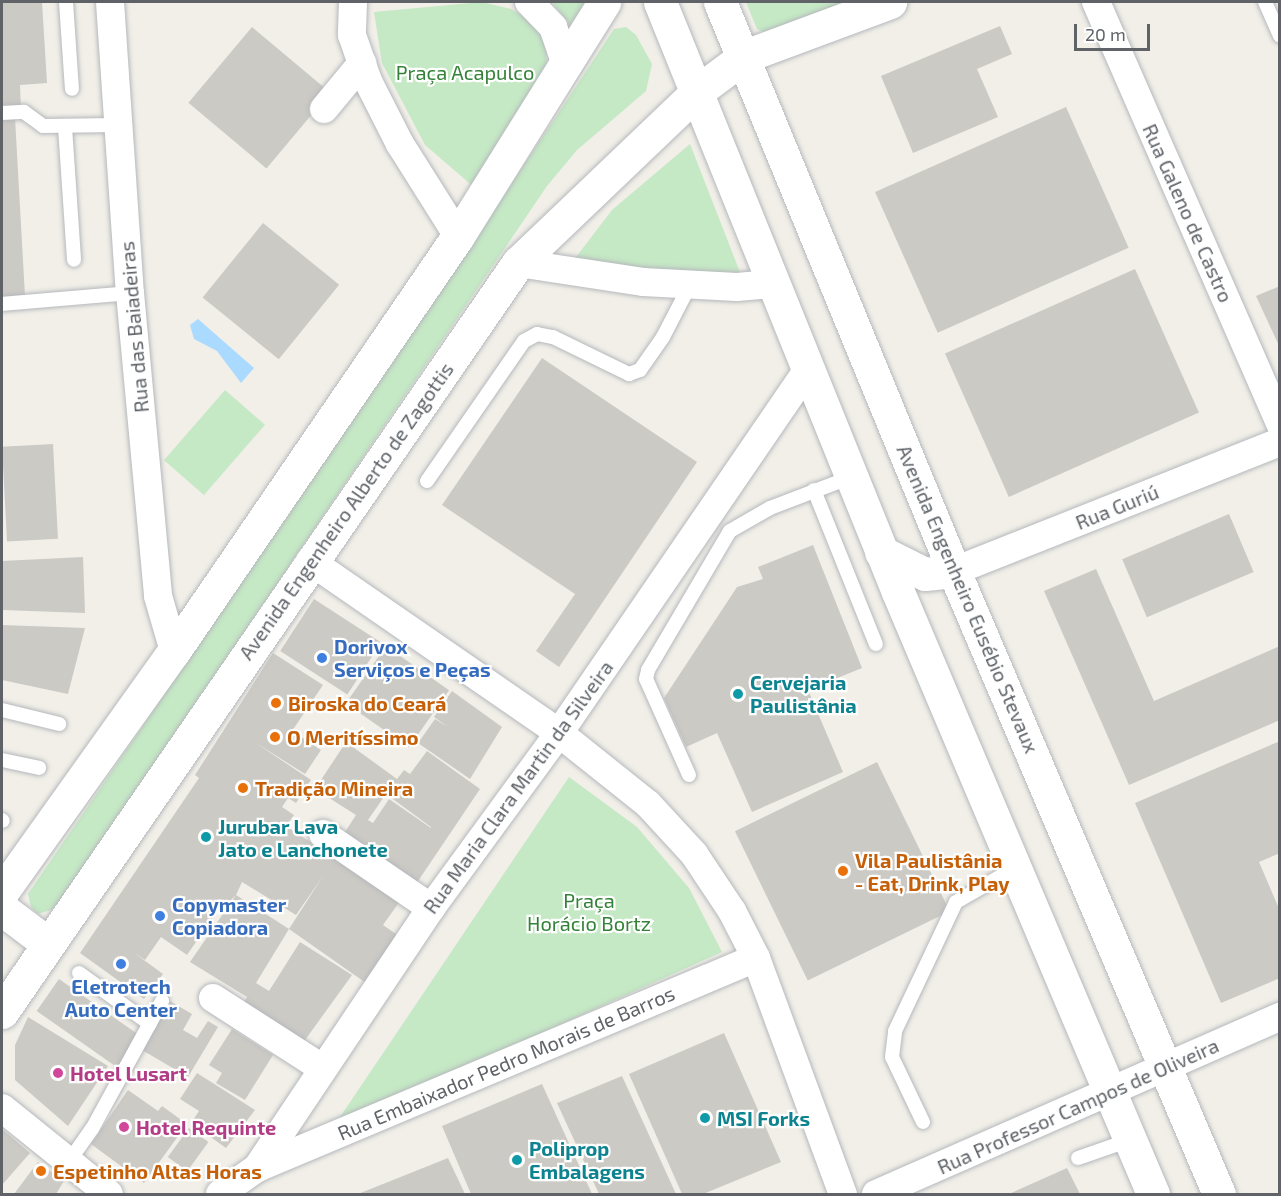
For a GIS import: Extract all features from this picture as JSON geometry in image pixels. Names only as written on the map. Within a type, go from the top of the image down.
[{"type":"main road","points":[[2,892],[174,651],[458,236],[604,2]]},
{"type":"main road","points":[[660,2],[698,92],[771,284],[881,552],[1154,1194]]},
{"type":"main road","name":"Avenida Engenheiro Eusébio Stevaux","points":[[720,2],[745,56],[954,571],[1219,1194]]},
{"type":"main road","name":"Avenida Engenheiro Alberto de Zagottis","points":[[2,1012],[13,970],[47,943],[518,263],[698,92],[745,56],[890,2]]},
{"type":"main road","points":[[881,552],[925,574],[954,571]]},
{"type":"main road","points":[[2,909],[47,943]]},
{"type":"street","name":"Rua das Baiadeiras","points":[[110,2],[130,293],[158,596],[174,651]]},
{"type":"street","points":[[353,2],[352,35],[362,63],[400,144],[458,236]]},
{"type":"street","points":[[529,2],[553,27],[565,62]]},
{"type":"street","name":"Rua Galeno de Castro","points":[[1096,2],[1280,424]]},
{"type":"street","points":[[324,109],[362,63]]},
{"type":"street","points":[[518,263],[643,282],[690,285],[771,284]]},
{"type":"street","name":"Rua Maria Clara Martin da Silveira","points":[[220,1194],[257,1168],[431,908],[560,733],[808,370]]},
{"type":"street","name":"Rua Guriú","points":[[954,571],[1280,442]]},
{"type":"street","points":[[310,561],[560,733],[648,804],[694,854],[732,911],[756,958],[843,1194]]},
{"type":"street","points":[[323,834],[431,908]]},
{"type":"street","name":"Rua Embaixador Pedro Morais de Barros","points":[[257,1168],[756,958]]},
{"type":"street","points":[[213,998],[322,1068]]},
{"type":"street","name":"Rua Professor Campos de Oliveira","points":[[876,1194],[1280,1017]]},
{"type":"street","points":[[2,1108],[70,1160],[109,1194]]},
{"type":"lane","points":[[66,2],[72,89]]},
{"type":"lane","points":[[1265,2],[1280,36]]},
{"type":"lane","points":[[2,114],[24,112],[43,126],[118,125]]},
{"type":"lane","points":[[65,127],[74,260]]},
{"type":"lane","points":[[427,481],[524,341],[537,334],[553,337],[629,374],[640,370],[663,338],[690,285]]},
{"type":"lane","points":[[2,304],[130,293]]},
{"type":"lane","points":[[690,775],[646,680],[648,670],[730,531],[814,490],[851,477]]},
{"type":"lane","points":[[814,490],[876,644]]},
{"type":"lane","points":[[2,710],[59,724]]},
{"type":"lane","points":[[2,760],[39,768]]},
{"type":"lane","points":[[923,1122],[892,1057],[895,1032],[956,902],[1015,868]]},
{"type":"lane","points":[[79,973],[150,1024]]},
{"type":"lane","points":[[70,1160],[92,1129],[162,1001]]},
{"type":"lane","points":[[1078,1158],[1130,1140]]},
{"type":"green space","name":"Praça Acapulco","points":[[482,2],[511,9],[536,24],[546,47],[547,74],[475,188],[425,145],[382,63],[374,12]]},
{"type":"green space","points":[[552,2],[597,2],[575,40],[568,22]]},
{"type":"green space","points":[[746,2],[872,2],[776,37],[757,29]]},
{"type":"green space","points":[[626,27],[636,35],[652,64],[646,91],[577,150],[547,186],[57,908],[38,914],[31,907],[28,894],[443,287],[614,29]]},
{"type":"green space","points":[[690,144],[743,280],[573,261],[612,210]]},
{"type":"green space","points":[[225,390],[265,425],[204,495],[164,460]]},
{"type":"green space","name":"Praça Horácio Bortz","points":[[569,777],[637,827],[689,888],[722,952],[334,1126]]},
{"type":"water","points":[[198,319],[254,368],[241,383],[217,351],[194,339],[190,325]]},
{"type":"building","points":[[2,2],[42,2],[47,83],[20,85],[21,110],[2,111]]},
{"type":"building","points":[[1000,26],[1012,54],[977,69],[998,117],[913,153],[881,76]]},
{"type":"building","points":[[252,27],[330,93],[267,168],[188,103]]},
{"type":"building","points":[[1066,107],[1129,248],[938,333],[875,192]]},
{"type":"building","points":[[15,118],[25,296],[2,297],[2,119]]},
{"type":"building","points":[[263,223],[339,285],[279,359],[203,298]]},
{"type":"building","points":[[1135,269],[1199,412],[1009,497],[945,354]]},
{"type":"building","points":[[1280,286],[1280,348],[1256,296]]},
{"type":"building","points":[[542,358],[697,462],[559,667],[536,651],[575,594],[442,505]]},
{"type":"building","points":[[53,444],[58,539],[7,542],[2,447]]},
{"type":"building","points":[[1229,514],[1254,572],[1147,617],[1122,559]]},
{"type":"building","name":"Cervejaria Paulistânia","points":[[813,545],[862,668],[808,690],[843,772],[752,812],[717,733],[686,747],[664,698],[737,587],[763,579],[758,567]]},
{"type":"building","points":[[83,557],[85,613],[2,610],[2,561]]},
{"type":"building","points":[[1096,569],[1154,701],[1280,646],[1280,720],[1129,785],[1044,591]]},
{"type":"building","points":[[314,599],[381,643],[347,695],[280,651]]},
{"type":"building","points":[[2,625],[85,628],[68,694],[2,680]]},
{"type":"building","points":[[386,646],[449,690],[409,748],[346,703]]},
{"type":"building","points":[[273,653],[323,685],[292,731],[321,750],[305,774],[253,741],[311,780],[296,803],[288,798],[282,807],[294,815],[286,826],[400,901],[383,925],[399,936],[366,983],[289,929],[323,876],[296,915],[242,882],[236,895],[226,905],[222,904],[187,955],[161,937],[145,960],[133,952],[163,974],[144,999],[80,953],[199,778],[195,775]]},
{"type":"building","points":[[452,691],[502,727],[470,779],[418,743],[435,719],[448,727],[434,717]]},
{"type":"building","points":[[1280,741],[1280,853],[1259,862],[1280,911],[1280,978],[1221,1003],[1135,803]]},
{"type":"building","points":[[346,742],[397,779],[404,770],[410,774],[427,751],[480,789],[412,890],[338,843],[356,815],[315,789]],"holes":[[[386,794],[431,827],[389,799],[373,823],[368,820]]]},
{"type":"building","name":"Vila Paulistânia - Eat, Drink, Play","points":[[877,762],[950,911],[808,980],[735,831]]},
{"type":"building","points":[[236,895],[289,929],[256,983],[269,991],[300,942],[352,975],[300,1047],[240,1009],[247,997],[190,962]]},
{"type":"building","points":[[59,979],[139,1035],[117,1067],[37,1011]]},
{"type":"building","points":[[170,1001],[192,1014],[183,1030],[197,1038],[208,1021],[218,1027],[188,1077],[142,1050]]},
{"type":"building","name":"Hotel Lusart","points":[[28,1017],[108,1066],[68,1126],[15,1080],[15,1045]]},
{"type":"building","points":[[232,1029],[273,1055],[245,1100],[216,1083],[222,1073],[209,1065]]},
{"type":"building","name":"MSI Forks","points":[[724,1033],[781,1162],[703,1194],[682,1194],[629,1074]]},
{"type":"building","points":[[197,1073],[255,1110],[226,1148],[191,1123],[199,1111],[180,1099]]},
{"type":"building","points":[[622,1076],[676,1194],[599,1194],[557,1103]]},
{"type":"building","name":"Poliprop Embalagens","points":[[542,1084],[592,1194],[471,1194],[442,1126]]},
{"type":"building","points":[[128,1090],[158,1111],[162,1106],[187,1124],[144,1183],[91,1144]]},
{"type":"building","points":[[189,1128],[208,1142],[187,1171],[168,1157]]},
{"type":"building","points":[[2,1129],[30,1153],[2,1185]]},
{"type":"building","points":[[448,1158],[465,1194],[358,1194]]},
{"type":"building","name":"Espetinho Altas Horas","points":[[38,1162],[64,1181],[56,1194],[14,1194]]},
{"type":"building","points":[[1067,1168],[1080,1194],[1009,1194]]},
{"type":"place","name":"Dorivox Serviços e Peças","points":[[322,658]]},
{"type":"place","name":"Cervejaria Paulistânia","points":[[738,694]]},
{"type":"place","name":"Biroska do Ceará","points":[[276,703]]},
{"type":"place","name":"O Meritíssimo","points":[[275,737]]},
{"type":"place","name":"Tradição Mineira","points":[[243,788]]},
{"type":"place","name":"Jurubar Lava Jato e Lanchonete","points":[[206,837]]},
{"type":"place","name":"Vila Paulistânia - Eat, Drink, Play","points":[[843,871]]},
{"type":"place","name":"Copymaster Copiadora","points":[[160,916]]},
{"type":"place","name":"Eletrotech Auto Center","points":[[121,964]]},
{"type":"place","name":"Hotel Lusart","points":[[58,1073]]},
{"type":"place","name":"MSI Forks","points":[[705,1118]]},
{"type":"place","name":"Hotel Requinte","points":[[124,1127]]},
{"type":"place","name":"Poliprop Embalagens","points":[[517,1160]]},
{"type":"place","name":"Espetinho Altas Horas","points":[[41,1171]]}]
